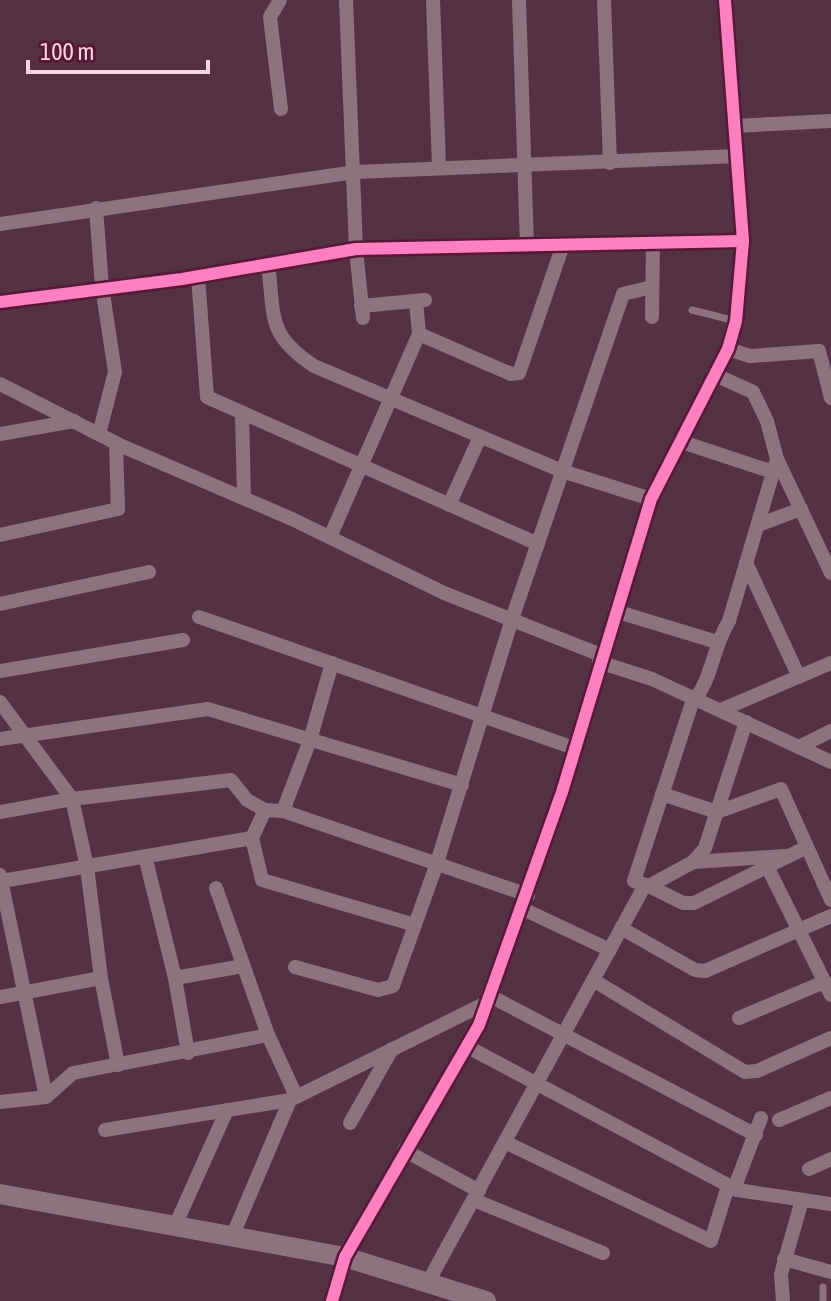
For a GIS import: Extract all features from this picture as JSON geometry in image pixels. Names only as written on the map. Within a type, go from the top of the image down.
[{"type":"street","points":[[280,0],[270,17],[281,109]]},
{"type":"street","points":[[330,537],[419,334],[421,300],[362,312],[356,249],[346,0]]},
{"type":"street","points":[[433,0],[439,167]]},
{"type":"street","points":[[519,0],[527,246]]},
{"type":"street","points":[[604,0],[610,163]]},
{"type":"street","points":[[332,1301],[345,1257],[466,1046],[489,999],[525,902],[651,499],[728,349],[736,321],[743,241],[725,0]]},
{"type":"street","points":[[735,126],[831,121]]},
{"type":"street","points":[[0,224],[355,172],[737,156]]},
{"type":"street","points":[[96,208],[102,287],[115,372],[99,434]]},
{"type":"street","points":[[0,302],[198,276],[356,249],[743,241]]},
{"type":"street","points":[[652,317],[653,243]]},
{"type":"street","points":[[419,334],[511,374],[519,373],[563,245]]},
{"type":"street","points":[[268,264],[277,330],[288,349],[314,366],[562,471],[651,499]]},
{"type":"street","points":[[198,276],[207,397],[538,544]]},
{"type":"street","points":[[295,967],[387,990],[393,986],[436,866],[512,619],[623,294],[652,287]]},
{"type":"street","points":[[728,349],[750,356],[819,351],[831,398]]},
{"type":"street","points":[[713,374],[753,392],[767,421],[775,465],[801,509],[831,573]]},
{"type":"street","points":[[0,384],[116,444],[330,537],[444,593],[696,698],[831,762]]},
{"type":"street","points":[[242,413],[244,498]]},
{"type":"street","points":[[0,434],[74,421]]},
{"type":"street","points":[[449,505],[480,437]]},
{"type":"street","points":[[679,441],[775,465]]},
{"type":"street","points":[[0,535],[118,509],[116,444]]},
{"type":"street","points":[[775,465],[729,621],[717,642],[705,688],[696,698],[634,881],[683,903],[694,903],[807,847]]},
{"type":"street","points":[[758,525],[801,509]]},
{"type":"street","points":[[746,563],[799,677]]},
{"type":"street","points":[[0,604],[149,572]]},
{"type":"street","points":[[615,611],[717,642]]},
{"type":"street","points":[[199,617],[574,748]]},
{"type":"street","points":[[0,671],[183,640]]},
{"type":"street","points":[[283,811],[310,740],[332,663]]},
{"type":"street","points":[[721,710],[831,663]]},
{"type":"street","points":[[0,702],[72,799],[87,867],[101,978],[118,1065]]},
{"type":"street","points":[[0,739],[208,709],[462,785]]},
{"type":"street","points":[[427,1284],[647,885],[693,862],[705,848],[746,722]]},
{"type":"street","points":[[799,747],[831,731]]},
{"type":"street","points":[[0,812],[222,778],[231,780],[247,800],[265,810],[283,811],[525,902],[610,950]]},
{"type":"street","points":[[662,794],[717,812],[781,789],[807,847],[825,872],[831,900]]},
{"type":"street","points":[[265,810],[252,838],[258,873],[267,883],[415,925]]},
{"type":"street","points":[[46,1097],[1,877],[87,867],[252,838]]},
{"type":"street","points":[[145,856],[175,978],[188,1053]]},
{"type":"street","points":[[693,862],[788,856]]},
{"type":"street","points":[[739,1018],[828,988],[767,866]]},
{"type":"street","points":[[216,888],[293,1098],[232,1237]]},
{"type":"street","points":[[621,928],[695,970],[705,971],[831,916]]},
{"type":"street","points":[[175,978],[243,966]]},
{"type":"street","points":[[0,997],[101,978]]},
{"type":"street","points":[[593,980],[745,1072],[757,1071],[831,1038]]},
{"type":"street","points":[[489,999],[564,1034],[756,1135]]},
{"type":"street","points":[[105,1130],[293,1098],[489,999]]},
{"type":"street","points":[[0,1102],[46,1097],[73,1073],[268,1035]]},
{"type":"street","points":[[466,1046],[731,1187],[831,1204]]},
{"type":"street","points":[[350,1123],[392,1048]]},
{"type":"street","points":[[779,1120],[831,1098]]},
{"type":"street","points":[[175,1226],[227,1110]]},
{"type":"street","points":[[507,1143],[711,1241],[761,1118]]},
{"type":"street","points":[[404,1150],[476,1196],[603,1253]]},
{"type":"street","points":[[809,1169],[831,1159]]},
{"type":"street","points":[[0,1194],[345,1257],[486,1301]]},
{"type":"street","points":[[783,1301],[784,1259],[802,1200]]},
{"type":"street","points":[[784,1259],[831,1272]]},
{"type":"lane","points":[[692,310],[736,321]]},
{"type":"lane","points":[[823,1287],[823,1301]]},
{"type":"cycle path","points":[[332,1301],[345,1257],[479,1025],[562,792],[651,499],[728,349],[736,321],[743,241],[725,0]]},
{"type":"cycle path","points":[[0,302],[182,279],[356,249],[743,241]]}]
